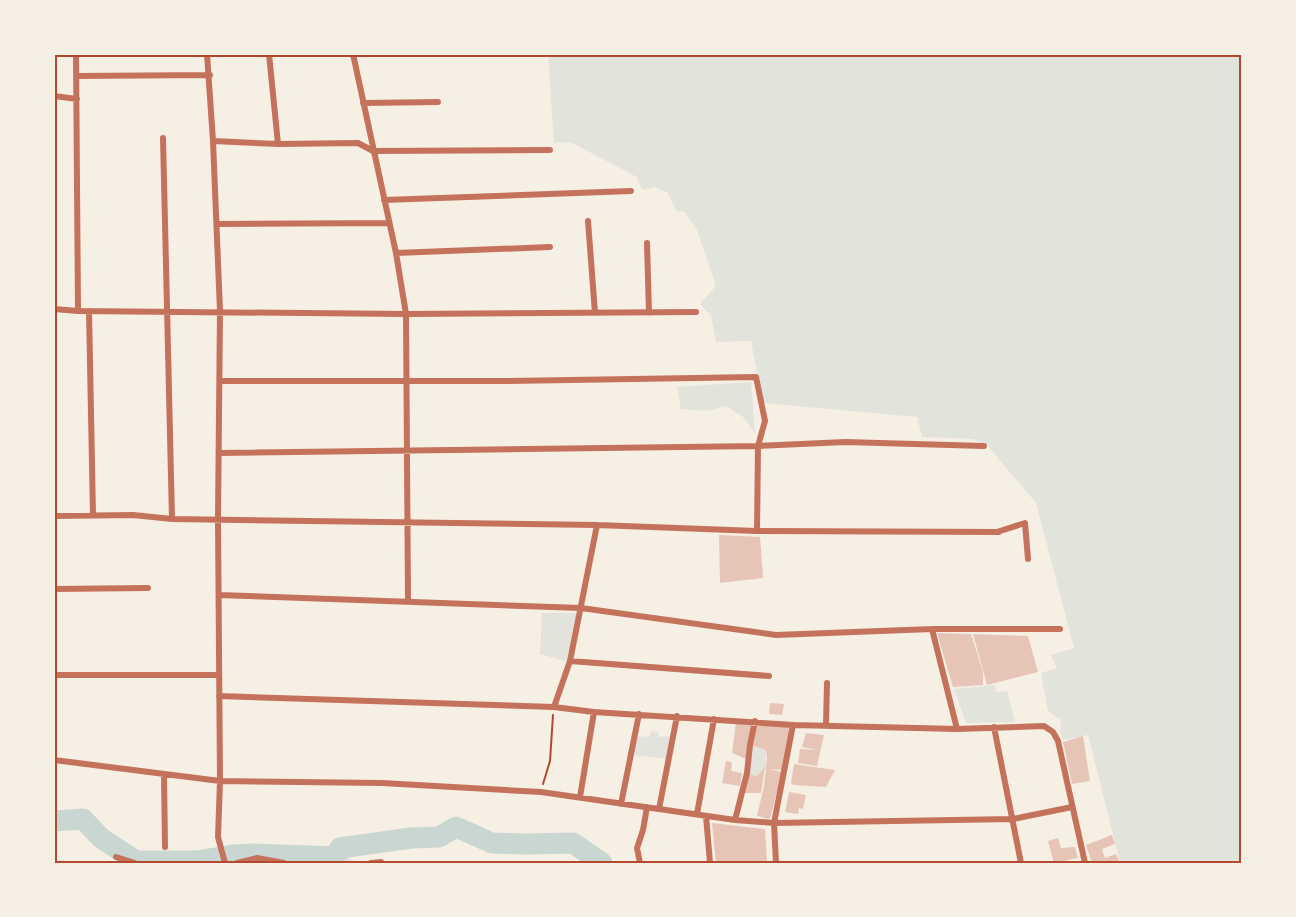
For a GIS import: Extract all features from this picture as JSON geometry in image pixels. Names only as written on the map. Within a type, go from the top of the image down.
[{"type":"street","points":[[76,54],[78,311]]},
{"type":"street","points":[[207,54],[218,224],[220,311],[218,837],[224,860]]},
{"type":"street","points":[[269,54],[278,144]]},
{"type":"street","points":[[353,54],[390,223],[406,314],[408,600]]},
{"type":"street","points":[[76,76],[210,75]]},
{"type":"street","points":[[54,96],[77,99]]},
{"type":"street","points":[[363,103],[438,102]]},
{"type":"street","points":[[163,138],[172,519]]},
{"type":"street","points":[[213,141],[278,144],[358,143],[373,151],[550,150]]},
{"type":"street","points":[[384,200],[631,191]]},
{"type":"street","points":[[588,221],[595,313]]},
{"type":"street","points":[[218,224],[390,223]]},
{"type":"street","points":[[647,243],[649,313]]},
{"type":"street","points":[[396,253],[550,247]]},
{"type":"street","points":[[54,309],[406,314],[696,312]]},
{"type":"street","points":[[89,311],[93,515]]},
{"type":"street","points":[[220,381],[756,377],[765,421],[758,446],[758,531]]},
{"type":"street","points":[[219,453],[758,446],[845,442],[984,446]]},
{"type":"street","points":[[54,516],[133,515],[172,519],[408,521],[758,531],[998,532],[1025,523],[1028,559]]},
{"type":"street","points":[[554,706],[570,661],[597,525]]},
{"type":"street","points":[[54,589],[148,588]]},
{"type":"street","points":[[219,595],[581,608],[776,635],[932,629],[1060,629]]},
{"type":"street","points":[[932,629],[957,729]]},
{"type":"street","points":[[570,661],[769,676]]},
{"type":"street","points":[[54,675],[219,675]]},
{"type":"street","points":[[826,725],[827,683]]},
{"type":"street","points":[[219,696],[554,706],[594,712],[794,724],[957,729],[1044,726],[1053,732],[1058,741],[1085,863]]},
{"type":"street","points":[[580,797],[594,712]]},
{"type":"street","points":[[621,804],[639,714]]},
{"type":"street","points":[[659,809],[677,716]]},
{"type":"street","points":[[697,814],[714,718]]},
{"type":"street","points":[[735,820],[747,773],[755,721]]},
{"type":"street","points":[[776,863],[774,823],[794,724]]},
{"type":"street","points":[[993,727],[1021,863]]},
{"type":"street","points":[[54,760],[219,782],[382,783],[541,792],[735,820],[774,823],[1013,819],[1072,807]]},
{"type":"street","points":[[164,776],[165,847]]},
{"type":"street","points":[[640,863],[638,848],[647,807]]},
{"type":"street","points":[[706,816],[710,863]]},
{"type":"street","points":[[116,857],[135,863]]},
{"type":"street","points":[[237,863],[256,858],[284,863]]},
{"type":"street","points":[[371,863],[381,862]]},
{"type":"path","points":[[541,792],[550,761],[554,706]]},
{"type":"shaded area","points":[[548,54],[1242,54],[1242,863],[1120,863],[1088,735],[1063,740],[1060,729],[1061,720],[1048,711],[1041,673],[1057,668],[1051,655],[1074,648],[1036,503],[987,445],[973,439],[922,437],[917,417],[763,403],[751,341],[716,342],[711,316],[700,304],[716,286],[697,230],[685,212],[676,211],[668,193],[655,187],[642,190],[637,177],[570,142],[554,143]]},
{"type":"shaded area","points":[[751,382],[755,433],[743,417],[726,406],[707,411],[681,409],[677,387]]},
{"type":"shaded area","points":[[542,613],[577,613],[568,662],[540,654]]},
{"type":"shaded area","points":[[995,685],[996,692],[1007,691],[1015,722],[966,723],[954,689]]},
{"type":"shaded area","points":[[651,731],[658,732],[659,737],[669,736],[669,759],[632,755],[636,736],[649,737]]},
{"type":"shaded area","points":[[751,746],[766,750],[766,769],[757,776],[750,774]]},
{"type":"shaded area","points":[[338,852],[358,863],[314,863],[313,857]]},
{"type":"building","points":[[719,535],[760,537],[763,578],[720,583]]},
{"type":"building","points":[[937,633],[971,634],[983,672],[983,685],[953,687]]},
{"type":"building","points":[[973,634],[1028,636],[1038,672],[987,685]]},
{"type":"building","points":[[770,703],[784,704],[782,715],[769,714]]},
{"type":"building","points":[[736,722],[753,723],[746,759],[732,753]]},
{"type":"building","points":[[757,722],[790,727],[782,770],[769,769],[782,772],[770,819],[757,816],[764,786],[767,758],[766,750],[750,745]]},
{"type":"building","points":[[806,733],[824,735],[817,766],[798,763],[800,749],[818,750],[802,747]]},
{"type":"building","points":[[1083,736],[1090,781],[1072,784],[1063,742]]},
{"type":"building","points":[[726,761],[732,762],[731,771],[742,773],[740,786],[722,783]]},
{"type":"building","points":[[794,764],[835,770],[826,787],[793,785],[791,783]]},
{"type":"building","points":[[765,767],[761,793],[745,793],[749,774],[757,776]]},
{"type":"building","points":[[789,792],[806,795],[803,809],[799,808],[798,814],[785,812]]},
{"type":"building","points":[[712,823],[765,829],[767,863],[716,863]]},
{"type":"building","points":[[1112,835],[1115,844],[1102,849],[1105,858],[1116,854],[1120,863],[1092,863],[1086,845]]},
{"type":"building","points":[[1058,838],[1061,848],[1075,847],[1078,858],[1054,863],[1048,841]]},
{"type":"waterway","points":[[54,821],[83,819],[101,838],[136,861],[197,861],[253,854],[335,857],[340,848],[411,838],[439,837],[456,827],[492,843],[573,843],[602,863]]}]
